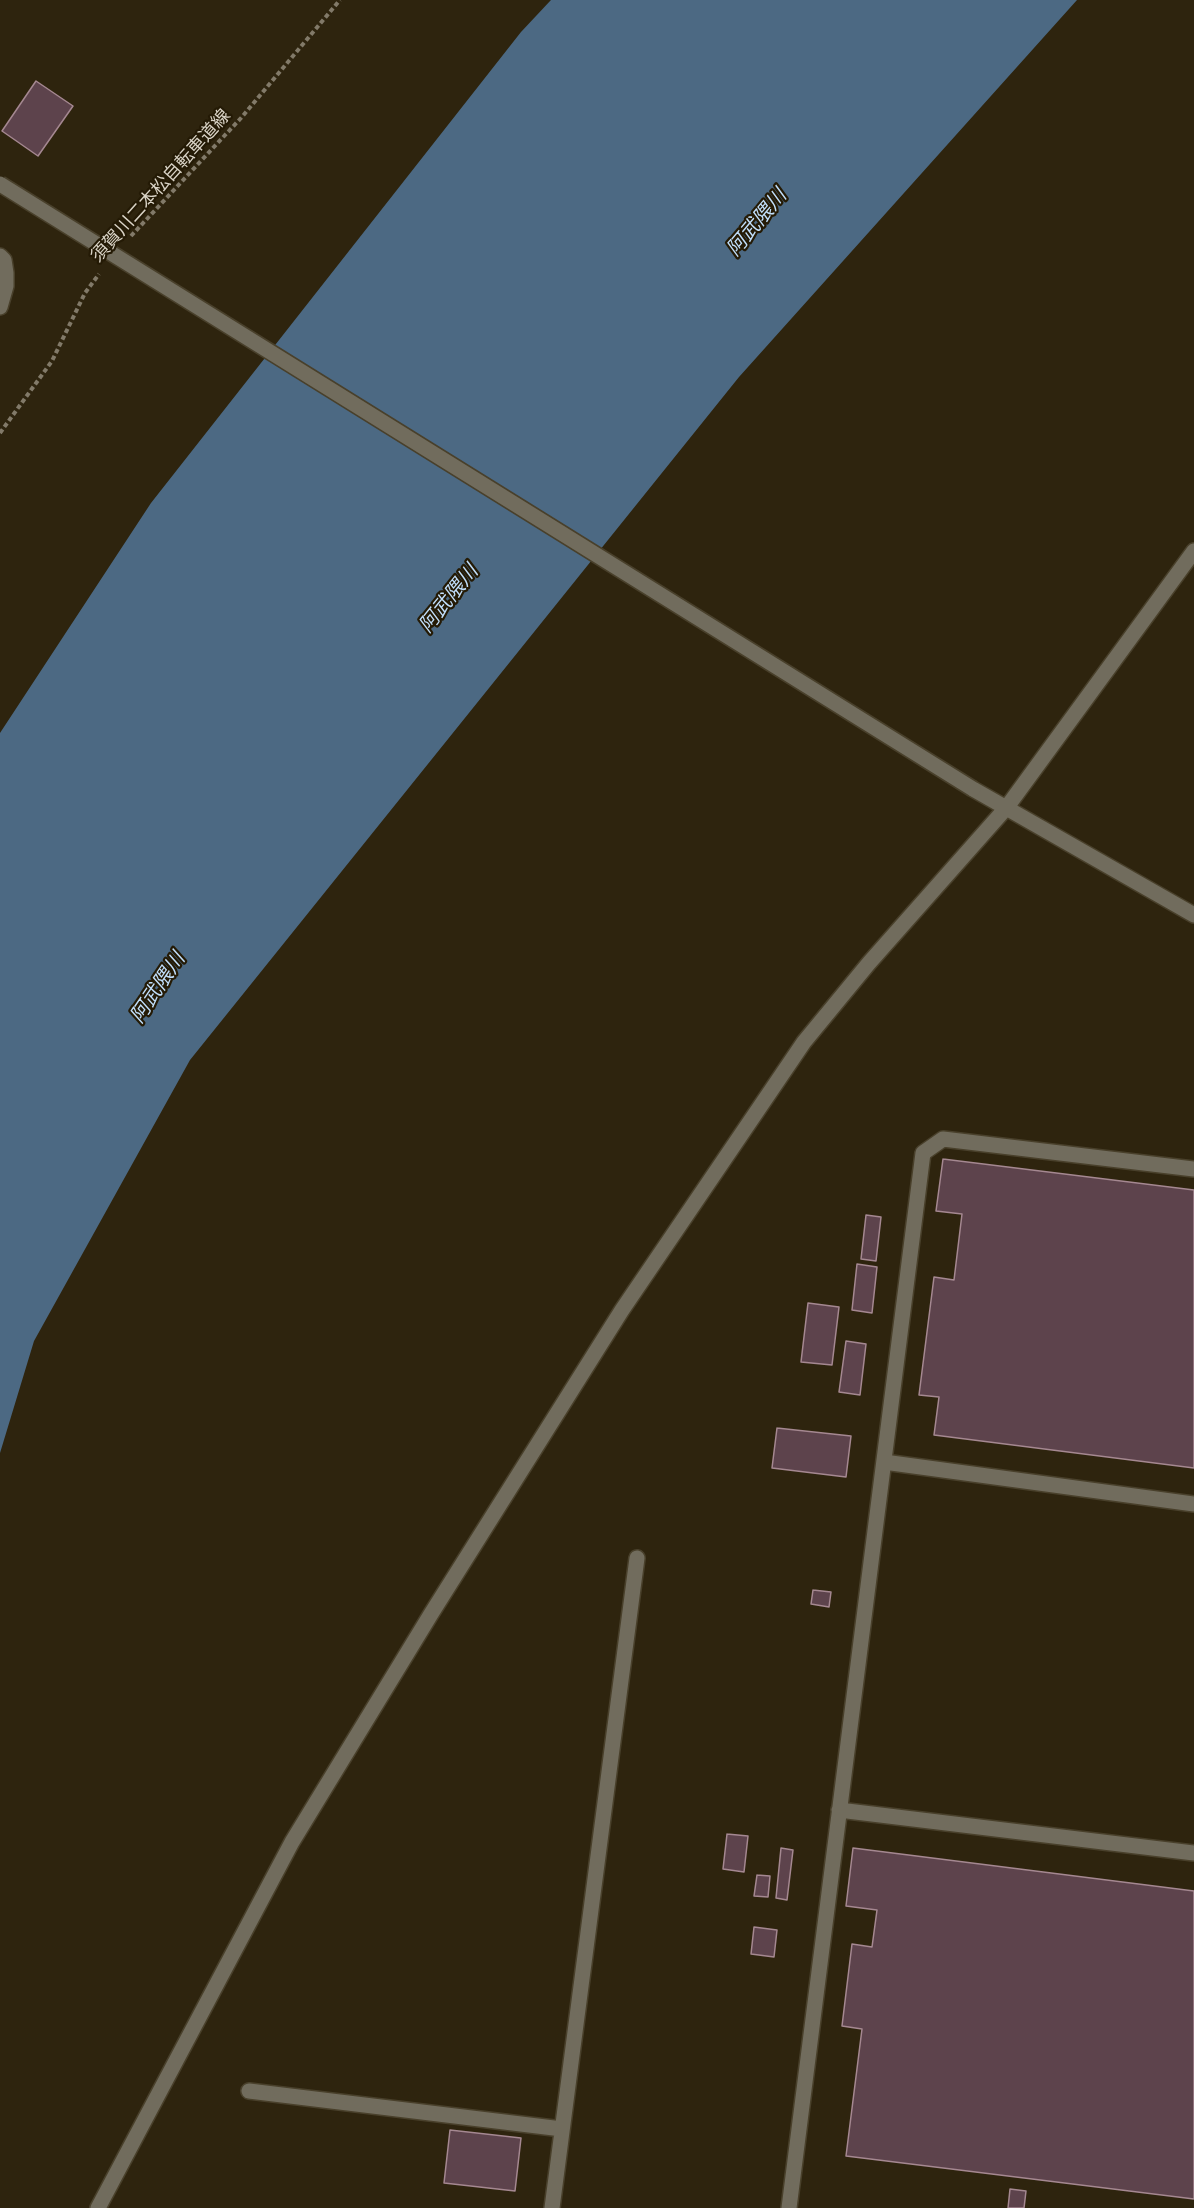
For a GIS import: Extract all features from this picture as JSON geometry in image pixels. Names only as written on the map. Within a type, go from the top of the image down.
[{"type":"street","points":[[0,184],[973,789],[1194,915]]},
{"type":"street","points":[[0,256],[4,260],[6,273],[6,286],[0,307]]},
{"type":"street","points":[[98,2208],[292,1842],[430,1614],[622,1310],[804,1042],[869,963],[1007,807],[1194,551]]},
{"type":"street","points":[[789,2208],[923,1153],[943,1139],[1194,1169]]},
{"type":"street","points":[[884,1462],[1194,1504]]},
{"type":"street","points":[[552,2208],[636,1558]]},
{"type":"street","points":[[839,1810],[1194,1853]]},
{"type":"street","points":[[249,2091],[562,2129]]},
{"type":"path","name":"須賀川二本松自転車道線","points":[[130,237],[241,118],[340,0]]},
{"type":"path","name":"須賀川二本松自転車道線","points":[[0,433],[52,361],[85,293],[102,270]]},
{"type":"water","name":"阿武隈川","points":[[551,0],[1077,0],[739,377],[190,1060],[34,1341],[0,1453],[0,733],[151,503],[521,32]]},
{"type":"building","points":[[36,81],[73,106],[38,156],[2,131]]},
{"type":"building","points":[[943,1159],[1194,1190],[1194,1468],[934,1435],[939,1397],[919,1395],[934,1277],[954,1280],[962,1214],[936,1211]]},
{"type":"building","points":[[866,1215],[881,1217],[876,1261],[861,1259]]},
{"type":"building","points":[[857,1264],[877,1267],[872,1313],[852,1310]]},
{"type":"building","points":[[808,1303],[839,1307],[832,1365],[801,1362]]},
{"type":"building","points":[[846,1341],[866,1344],[860,1395],[839,1392]]},
{"type":"building","points":[[777,1428],[851,1436],[846,1477],[772,1468]]},
{"type":"building","points":[[813,1590],[831,1592],[829,1607],[811,1604]]},
{"type":"building","points":[[727,1834],[748,1836],[744,1872],[723,1869]]},
{"type":"building","points":[[781,1848],[793,1850],[787,1900],[776,1898]]},
{"type":"building","points":[[853,1848],[1194,1891],[1194,2199],[846,2156],[862,2029],[842,2026],[852,1944],[872,1947],[877,1910],[846,1906]]},
{"type":"building","points":[[757,1875],[770,1876],[768,1897],[754,1896]]},
{"type":"building","points":[[754,1927],[777,1930],[774,1957],[751,1954]]},
{"type":"building","points":[[450,2130],[521,2138],[515,2191],[444,2183]]},
{"type":"building","points":[[1010,2189],[1026,2191],[1024,2208],[1008,2208]]}]
